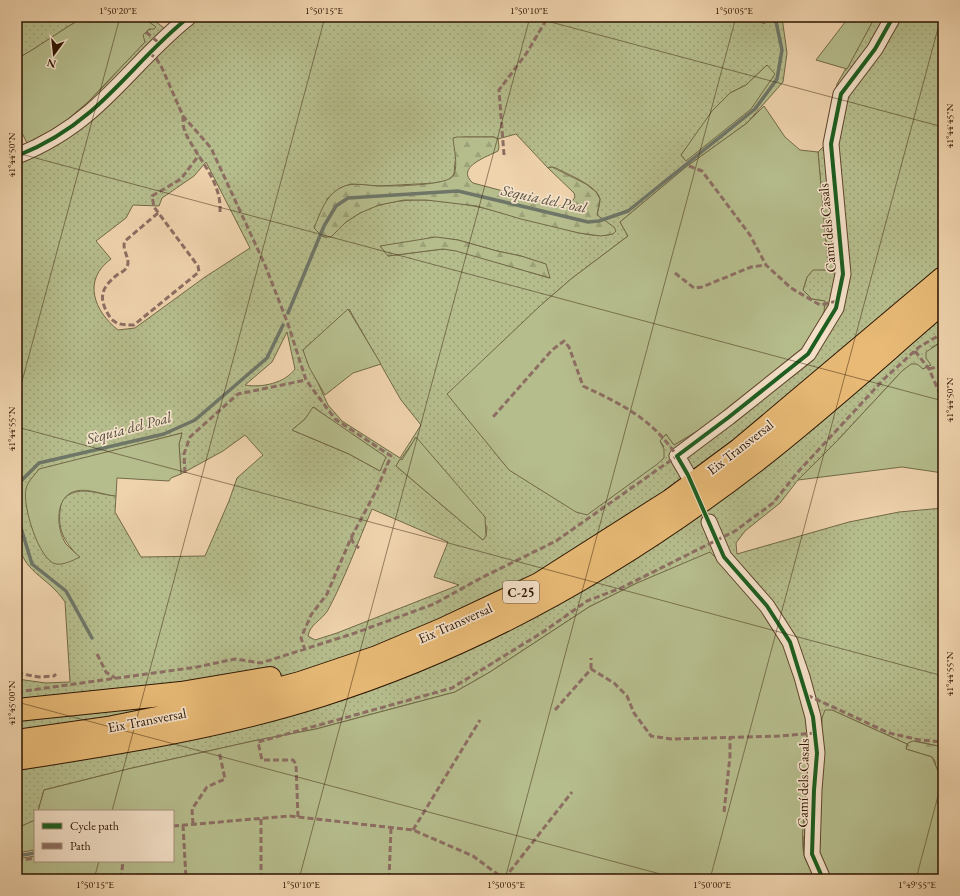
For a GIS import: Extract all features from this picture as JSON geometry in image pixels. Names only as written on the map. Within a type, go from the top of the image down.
[{"type":"highway","name":"Eix Transversal","points":[[17,741],[123,725],[201,709],[300,683],[377,657],[441,630],[539,584],[671,500],[740,449],[943,278]]},
{"type":"highway","name":"Eix Transversal","points":[[17,759],[117,744],[203,728],[323,695],[431,654],[517,615],[617,556],[689,510],[748,466],[943,302]]},
{"type":"highway","points":[[17,710],[181,693],[267,679],[355,651],[487,596],[603,544]]},
{"type":"highway","points":[[17,772],[123,754],[203,728]]},
{"type":"street","points":[[17,156],[60,133],[90,112],[159,43],[189,17]]},
{"type":"street","name":"Camí dels Casals","points":[[688,475],[677,456],[808,354],[836,308],[843,274],[831,144],[841,94],[875,49],[893,17]]},
{"type":"street","name":"Camí dels Casals","points":[[709,522],[724,556],[766,606],[790,642],[802,677],[813,717],[818,753],[814,790],[812,854],[823,879]]},
{"type":"green space","points":[[17,17],[84,17],[17,59]]},
{"type":"green space","points":[[84,17],[142,17],[156,27],[154,29],[149,29],[143,35],[145,42],[88,102],[61,125],[27,143],[17,123],[17,59]]},
{"type":"green space","points":[[142,17],[150,17],[164,28],[179,17],[753,17],[764,24],[770,17],[782,17],[787,53],[783,82],[747,123],[686,167],[620,222],[628,236],[571,279],[541,305],[664,447],[660,441],[666,434],[674,445],[717,419],[825,301],[812,299],[803,290],[807,277],[813,269],[826,270],[828,265],[818,152],[824,146],[837,84],[875,17],[943,17],[943,341],[932,347],[931,365],[923,369],[912,364],[902,371],[838,440],[798,480],[780,503],[745,531],[736,543],[737,554],[849,522],[899,512],[943,508],[943,747],[915,741],[907,744],[832,710],[822,718],[817,879],[804,855],[803,836],[637,583],[589,607],[490,672],[455,692],[316,729],[253,741],[128,769],[44,790],[38,810],[34,810],[34,821],[17,828],[17,679],[46,683],[70,682],[65,602],[50,585],[29,566],[24,559],[17,537],[17,147],[58,126],[82,107],[114,75],[137,41],[148,30],[155,27]],"holes":[[[767,65],[686,161],[681,155],[730,93],[746,85]],[[516,134],[548,168],[556,168],[588,185],[598,194],[600,199],[597,215],[607,223],[613,234],[589,235],[496,211],[466,205],[436,201],[406,200],[378,205],[353,217],[331,237],[327,199],[340,188],[351,184],[379,186],[436,183],[449,180],[454,174],[455,162],[463,137],[494,137],[498,139]],[[206,162],[250,248],[205,277],[135,328],[118,330],[103,314],[95,295],[94,286],[96,276],[102,267],[111,259],[96,241],[126,218],[133,205],[159,206],[162,198],[194,176]],[[431,237],[458,240],[521,256],[545,264],[549,278],[460,251],[443,249],[388,256]],[[349,309],[401,400],[421,425],[400,458],[342,421],[328,405],[303,350]],[[287,332],[295,369],[285,378],[273,383],[259,386],[245,385],[272,362]],[[314,407],[327,417],[380,471],[349,454],[292,430],[305,419]],[[182,433],[179,444],[181,474],[223,451],[245,435],[263,455],[237,478],[229,501],[205,556],[141,557],[115,512],[116,496],[81,491],[74,492],[62,500],[60,509],[60,524],[62,531],[68,544],[79,557],[27,511],[132,446]],[[416,438],[487,527],[486,536],[483,540],[396,466]],[[372,509],[448,542],[434,577],[459,585],[337,633],[315,640],[308,636],[309,632],[328,610]]]},
{"type":"green space","points":[[849,17],[875,17],[847,69],[816,60]]},
{"type":"green space","points":[[767,65],[775,74],[751,109],[686,161],[681,155],[712,111],[730,93],[746,85]]},
{"type":"green space","points":[[764,106],[785,137],[800,150],[818,152],[828,265],[826,270],[813,270],[807,277],[803,290],[812,299],[825,301],[824,312],[808,350],[717,419],[674,445],[666,434],[660,441],[664,449],[664,458],[656,465],[587,515],[576,512],[509,470],[447,394],[541,305],[571,279],[628,236],[620,222],[686,167],[747,123]]},
{"type":"green space","points":[[494,137],[498,139],[498,151],[481,159],[470,167],[468,177],[473,183],[559,206],[571,203],[575,197],[574,193],[548,168],[552,167],[586,184],[596,192],[600,199],[597,215],[614,227],[616,231],[613,234],[601,236],[579,233],[521,219],[477,206],[426,200],[404,200],[379,205],[360,213],[346,222],[331,237],[323,237],[314,228],[327,200],[335,191],[345,186],[355,184],[380,186],[420,185],[450,179],[454,175],[456,161],[453,138]]},
{"type":"green space","points":[[436,237],[458,240],[546,264],[550,278],[456,251],[443,249],[388,256],[380,246]]},
{"type":"green space","points":[[348,309],[381,364],[353,373],[325,395],[309,367],[303,350]]},
{"type":"green space","points":[[943,341],[943,473],[902,467],[798,480],[838,440],[902,371],[911,364],[917,364],[923,369],[931,365],[926,358],[926,352]]},
{"type":"green space","points":[[313,407],[386,457],[380,471],[349,454],[292,430],[305,419]]},
{"type":"green space","points":[[182,433],[179,444],[181,474],[171,478],[169,481],[117,478],[116,496],[85,490],[76,491],[69,494],[64,499],[59,514],[60,530],[66,544],[80,557],[63,564],[56,564],[50,561],[38,543],[33,531],[25,497],[29,481],[39,469]]},
{"type":"green space","points":[[416,437],[485,517],[486,536],[483,540],[396,466],[400,459],[402,460]]},
{"type":"green space","points":[[710,552],[747,592],[777,634],[799,681],[805,707],[810,754],[803,822],[803,846],[805,858],[817,879],[17,879],[17,859],[34,856],[34,862],[174,862],[174,810],[38,810],[44,790],[128,769],[253,741],[316,729],[455,692],[490,672],[589,607],[637,583]]},
{"type":"green space","points":[[825,710],[832,710],[907,744],[906,749],[932,757],[938,771],[943,758],[943,879],[829,879],[818,851],[822,718]]},
{"type":"green space","points":[[913,741],[943,747],[943,758],[940,770],[936,769],[935,761],[932,757],[906,749],[908,743]]},
{"type":"green space","points":[[34,820],[34,850],[17,853],[17,828]]},
{"type":"waterway","name":"Sèquia del Poal","points":[[288,313],[324,226],[336,206],[348,198],[458,191],[588,222],[599,221],[628,211],[755,109],[777,79],[782,50],[775,17]]},
{"type":"waterway","name":"Sèquia del Poal","points":[[17,485],[39,463],[164,434],[195,420],[267,358],[283,325]]},
{"type":"waterway","name":"Sèquia del Poal","points":[[17,493],[21,528],[32,564],[66,591],[92,638]]},
{"type":"waterway","name":"Sèquia del Poal","points":[[17,856],[34,853]]},
{"type":"marked path","points":[[504,155],[499,90],[526,54],[548,17]]},
{"type":"marked path","points":[[146,32],[159,43]]},
{"type":"marked path","points":[[149,53],[156,58],[162,68],[183,116],[211,148],[265,265],[288,324],[306,380],[335,419],[391,456],[376,491],[351,538],[327,594],[311,615],[301,638],[305,650]]},
{"type":"marked path","points":[[183,116],[183,126],[185,132],[208,170],[217,190],[220,201],[220,212]]},
{"type":"marked path","points":[[158,213],[125,241],[124,248],[128,260],[127,267],[124,271],[112,279],[103,293],[103,302],[110,318],[119,324],[134,325],[199,272],[198,266],[154,207],[152,196],[181,179],[199,155]]},
{"type":"marked path","points":[[689,166],[702,171],[750,235],[766,265],[791,288],[820,305],[837,301]]},
{"type":"marked path","points":[[675,273],[694,288],[702,287],[751,267],[766,265]]},
{"type":"marked path","points":[[298,817],[296,764],[293,760],[262,760],[258,742],[452,688],[543,632],[587,601],[621,588],[735,531],[773,503],[797,473],[884,379],[919,347],[943,333]]},
{"type":"marked path","points":[[17,692],[197,667],[235,659],[261,663],[355,633],[434,604],[481,578],[556,541],[677,456],[657,432],[646,422],[623,406],[583,386],[569,347],[564,341],[552,350],[493,417]]},
{"type":"marked path","points":[[915,351],[929,369],[943,401]]},
{"type":"marked path","points":[[929,369],[943,365]]},
{"type":"marked path","points":[[185,473],[184,454],[190,437],[238,394],[306,380]]},
{"type":"marked path","points":[[351,538],[354,544],[359,548]]},
{"type":"marked path","points":[[97,654],[106,672],[115,678]]},
{"type":"marked path","points":[[591,658],[591,669]]},
{"type":"marked path","points":[[555,710],[591,669],[614,683],[627,696],[634,713],[651,736],[671,739],[779,736],[815,733]]},
{"type":"marked path","points":[[17,673],[39,677],[54,676],[56,674]]},
{"type":"marked path","points":[[807,695],[889,733],[920,740],[943,742]]},
{"type":"marked path","points":[[413,830],[480,720]]},
{"type":"marked path","points":[[724,812],[730,756],[730,737]]},
{"type":"marked path","points":[[193,824],[192,809],[207,787],[225,779],[219,751]]},
{"type":"marked path","points":[[504,879],[572,792]]},
{"type":"marked path","points":[[174,826],[289,816],[413,830],[473,856],[504,879]]},
{"type":"marked path","points":[[261,819],[261,879]]},
{"type":"marked path","points":[[183,825],[186,879]]},
{"type":"marked path","points":[[389,879],[391,829]]},
{"type":"marked path","points":[[17,861],[34,858]]},
{"type":"marked path","points":[[121,879],[123,862]]},
{"type":"cycle path","points":[[17,156],[55,137],[82,119],[103,100],[163,39],[189,17]]},
{"type":"cycle path","points":[[823,879],[812,854],[817,753],[813,717],[790,642],[767,606],[724,557],[688,475],[677,456],[808,354],[836,308],[843,274],[831,144],[841,94],[875,49],[893,17]]}]
